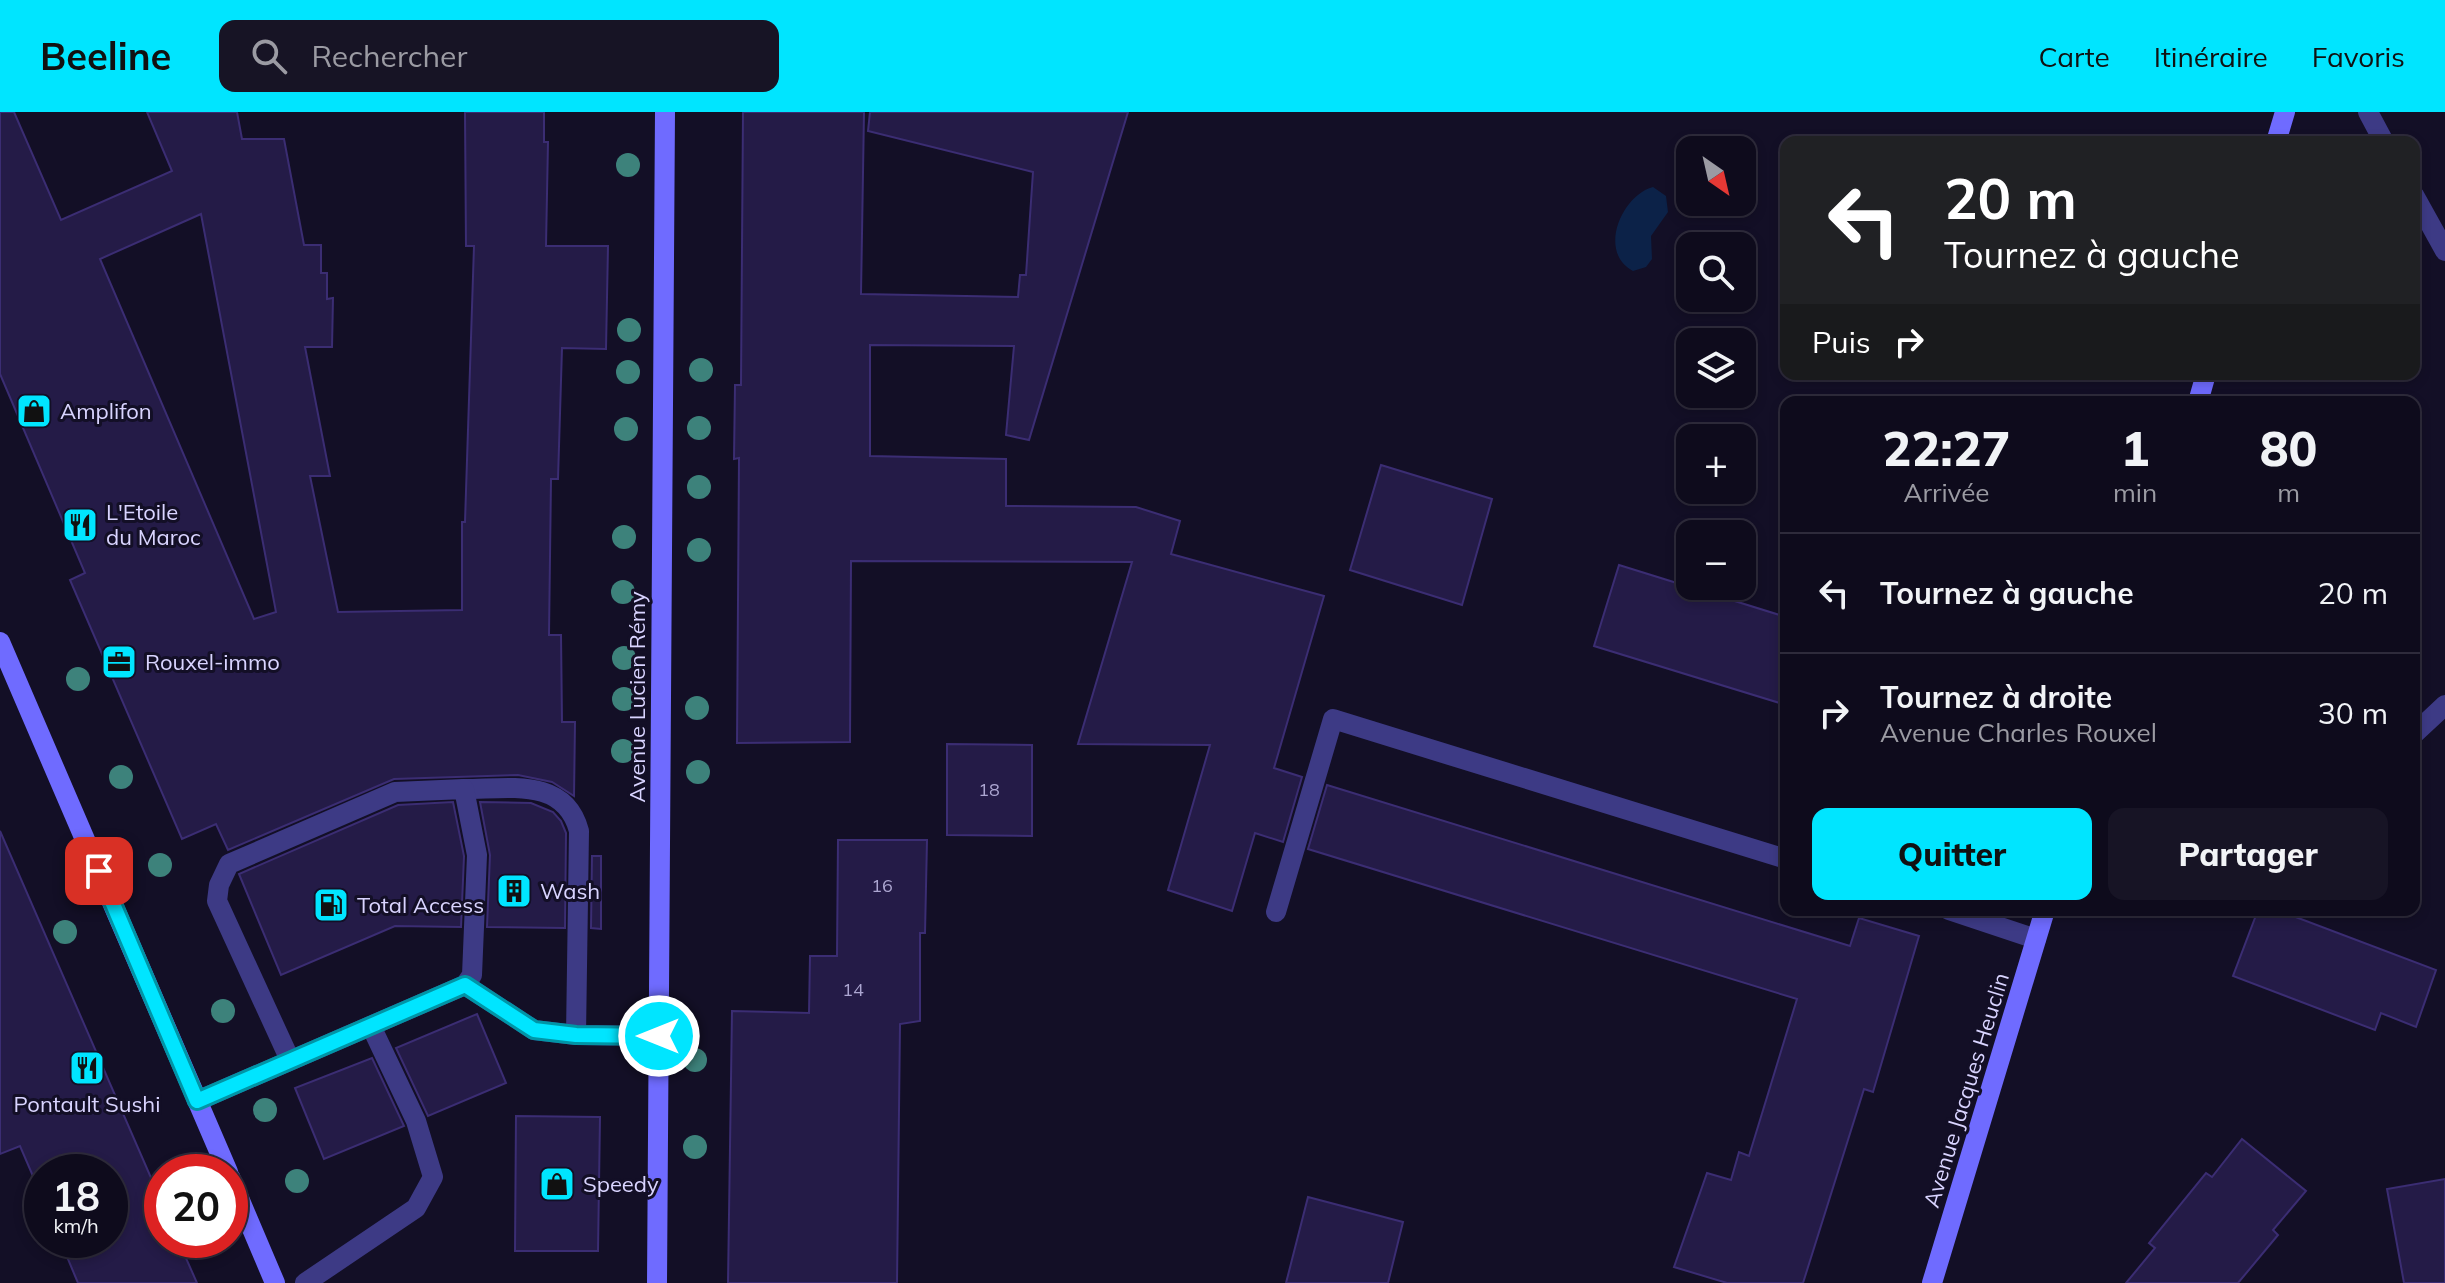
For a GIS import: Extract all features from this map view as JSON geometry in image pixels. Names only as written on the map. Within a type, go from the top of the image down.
[{"type":"street","name":"Avenue Lucien Rémy","points":[[657,1283],[665,112]]},
{"type":"street","points":[[2278,136],[2285,112]]},
{"type":"street","points":[[2368,112],[2381,136]]},
{"type":"street","points":[[2420,206],[2445,251]]},
{"type":"street","points":[[0,642],[220,1154]]},
{"type":"street","points":[[2420,728],[2445,705]]},
{"type":"street","points":[[1276,912],[1333,719],[1780,857]]},
{"type":"street","points":[[197,1101],[465,985],[472,975],[477,855],[464,789]]},
{"type":"street","points":[[290,1060],[217,901],[219,885],[229,864],[395,792],[547,790],[562,799],[575,815],[579,831],[576,1035]]},
{"type":"street","points":[[1967,916],[2036,939]]},
{"type":"street","name":"Avenue Jacques Heuclin","points":[[1932,1283],[2043,916]]},
{"type":"street","points":[[465,985],[534,1030],[576,1035],[659,1036]]},
{"type":"street","points":[[305,1283],[416,1208],[433,1177],[416,1121],[371,1026]]},
{"type":"street","points":[[248,1219],[275,1283]]},
{"type":"water","points":[[1653,187],[1666,196],[1668,212],[1651,236],[1652,259],[1646,267],[1633,271],[1622,262],[1617,251],[1615,238],[1618,225],[1632,201]]},
{"type":"building","points":[[0,112],[14,112],[61,220],[172,171],[147,112],[237,112],[242,139],[284,139],[304,245],[321,245],[321,273],[327,273],[327,299],[333,298],[332,347],[305,347],[330,476],[310,476],[338,612],[462,610],[462,522],[465,522],[474,246],[466,246],[465,112],[544,112],[544,142],[548,142],[546,246],[608,246],[606,349],[562,348],[558,479],[551,479],[549,635],[561,635],[562,722],[575,722],[574,796],[552,782],[518,775],[394,779],[228,850],[216,824],[182,839],[70,580],[85,573],[0,374]],"holes":[[[201,214],[276,612],[254,619],[100,259]]]},
{"type":"building","points":[[743,112],[864,112],[861,294],[1018,297],[1020,275],[1026,275],[1033,172],[868,131],[870,112],[1128,112],[1029,440],[1006,435],[1014,346],[870,345],[870,456],[1006,459],[1006,506],[1136,507],[1180,521],[1171,554],[1324,596],[1274,768],[1302,777],[1283,842],[1255,833],[1232,911],[1168,890],[1210,745],[1078,744],[1132,562],[851,561],[850,742],[737,743],[739,458],[734,459],[735,385],[741,385]]},
{"type":"building","points":[[1381,465],[1492,499],[1462,605],[1350,570]]},
{"type":"building","points":[[1619,565],[1676,583],[1676,600],[1731,600],[1780,615],[1780,703],[1594,646]]},
{"type":"building","points":[[947,744],[1032,745],[1032,836],[947,835]]},
{"type":"building","points":[[1327,785],[1850,946],[1859,918],[1919,936],[1873,1092],[1864,1089],[1803,1283],[1727,1283],[1674,1267],[1707,1173],[1731,1180],[1739,1152],[1749,1156],[1797,999],[1308,849]]},
{"type":"building","points":[[453,802],[464,856],[461,927],[395,926],[281,975],[239,874],[398,805]]},
{"type":"building","points":[[480,802],[531,803],[553,812],[561,821],[566,833],[565,928],[487,927],[490,855]]},
{"type":"building","points":[[0,831],[144,1162],[144,1258],[186,1258],[197,1283],[78,1283],[68,1258],[128,1258],[128,1154],[24,1155],[20,1146],[0,1154]]},
{"type":"building","points":[[838,840],[927,840],[925,933],[920,933],[920,1021],[900,1024],[897,1283],[728,1283],[732,1011],[809,1013],[810,956],[837,956]]},
{"type":"building","points":[[592,856],[601,856],[601,929],[591,928]]},
{"type":"building","points":[[2256,916],[2293,916],[2436,970],[2416,1027],[2381,1013],[2375,1030],[2233,976]]},
{"type":"building","points":[[477,1014],[506,1083],[428,1116],[396,1048]]},
{"type":"building","points":[[372,1058],[404,1126],[324,1159],[295,1088]]},
{"type":"building","name":"Speedy","points":[[516,1116],[600,1117],[598,1251],[515,1251]]},
{"type":"building","points":[[2242,1139],[2306,1191],[2273,1230],[2278,1235],[2238,1283],[2126,1283],[2155,1248],[2149,1243],[2206,1173],[2212,1177]]},
{"type":"building","points":[[2445,1179],[2445,1283],[2404,1283],[2387,1189]]},
{"type":"building","points":[[1308,1197],[1403,1222],[1388,1283],[1286,1283]]},
{"type":"place","name":"Amplifon","points":[[34,411]]},
{"type":"place","name":"L'Etoile du Maroc","points":[[80,525]]},
{"type":"place","name":"Rouxel-immo","points":[[119,662]]},
{"type":"place","name":"Wash","points":[[514,891]]},
{"type":"place","name":"Total Access","points":[[331,905]]},
{"type":"place","name":"Pontault Sushi","points":[[87,1068]]},
{"type":"place","name":"Speedy","points":[[557,1184]]},
{"type":"route","points":[[99,871],[197,1101],[465,985],[534,1030],[576,1035],[659,1036]]}]
